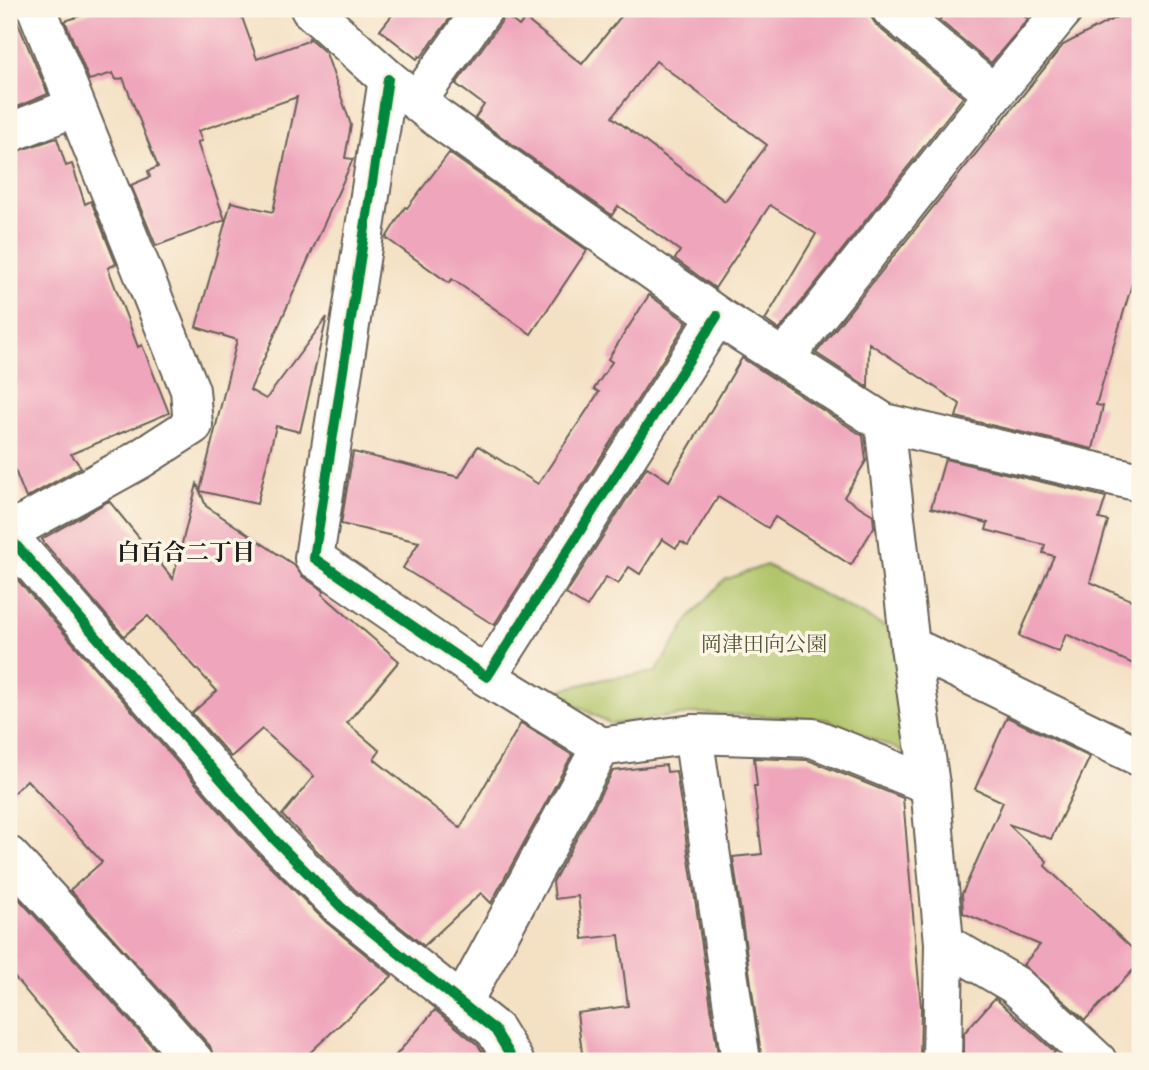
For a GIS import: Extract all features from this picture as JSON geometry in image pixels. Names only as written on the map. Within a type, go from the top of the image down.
[{"type":"street","points":[[37,9],[190,390],[193,425],[137,461],[9,535],[278,843],[342,908],[495,1030],[514,1061]]},
{"type":"street","points":[[310,9],[402,90],[717,316],[884,423],[1140,482]]},
{"type":"street","points":[[484,9],[402,90],[314,558],[487,677],[601,747],[693,734],[813,738],[930,785]]},
{"type":"street","points":[[891,9],[994,94]]},
{"type":"street","points":[[784,358],[1064,9]]},
{"type":"street","points":[[9,133],[75,107]]},
{"type":"street","points":[[487,677],[717,316]]},
{"type":"street","points":[[884,423],[910,646],[930,785],[944,943],[942,1061]]},
{"type":"street","points":[[910,646],[1140,757]]},
{"type":"street","points":[[693,734],[741,1061]]},
{"type":"street","points":[[462,1003],[601,747]]},
{"type":"street","points":[[9,856],[194,1061]]},
{"type":"street","points":[[944,943],[1016,985],[1097,1061]]},
{"type":"green space","name":"岡津田向公園","points":[[766,565],[892,630],[908,754],[825,719],[697,713],[611,724],[551,692],[604,679],[656,672],[691,616],[724,580]]},
{"type":"building","points":[[100,9],[239,9],[257,59],[308,41],[309,38],[326,53],[351,125],[345,158],[353,159],[250,390],[266,399],[327,317],[300,432],[276,426],[257,504],[200,491],[237,340],[196,327],[231,202],[273,212],[297,97],[198,131],[202,141],[197,142],[225,220],[156,246],[131,185],[150,177],[148,171],[158,167],[123,78],[116,80],[113,73],[89,80],[65,21]]},
{"type":"building","points":[[397,9],[446,9],[453,14],[417,59],[380,30]]},
{"type":"building","points":[[627,9],[870,9],[871,17],[877,26],[963,97],[779,330],[765,320],[816,234],[770,205],[715,288],[675,259],[680,251],[618,206],[612,215],[475,118],[484,105],[456,84],[504,14],[519,26],[525,19],[582,64]],"holes":[[[656,61],[767,145],[725,201],[612,117]]]},
{"type":"building","points":[[949,9],[1016,9],[1028,19],[991,63],[939,20]]},
{"type":"building","points":[[1132,9],[1140,9],[1140,257],[1096,405],[1103,406],[1093,449],[956,417],[960,404],[869,343],[868,387],[816,353],[1063,45]]},
{"type":"building","points":[[15,16],[48,94],[9,110],[9,17]]},
{"type":"building","points":[[57,138],[66,166],[72,164],[85,204],[91,201],[116,264],[108,268],[138,347],[142,345],[169,413],[71,454],[81,467],[26,498],[9,455],[9,154]]},
{"type":"building","points":[[449,153],[587,250],[531,334],[452,279],[449,283],[386,238],[405,207],[407,208]]},
{"type":"building","points":[[649,295],[687,322],[494,625],[403,568],[419,542],[341,524],[353,452],[459,477],[478,446],[538,484],[599,392],[594,389],[612,362],[608,359]]},
{"type":"building","points":[[742,358],[863,436],[866,461],[844,497],[873,515],[874,527],[851,565],[775,517],[768,528],[718,497],[688,546],[681,542],[676,548],[662,539],[640,574],[629,567],[618,584],[606,577],[587,607],[566,594],[647,467],[669,481]]},
{"type":"building","points":[[945,459],[1106,497],[1099,519],[1108,521],[1090,582],[1140,604],[1140,667],[1066,634],[1059,652],[1019,636],[1054,556],[1043,553],[1045,545],[986,530],[988,523],[931,508]]},
{"type":"building","points":[[197,484],[206,506],[294,565],[302,576],[324,591],[322,594],[399,661],[347,723],[380,751],[374,759],[460,828],[521,723],[572,755],[491,903],[481,893],[424,946],[357,892],[282,815],[314,776],[262,729],[231,757],[192,713],[217,691],[148,616],[124,636],[42,539],[109,501],[173,579]]},
{"type":"building","points":[[9,570],[253,849],[327,923],[392,976],[301,1061],[215,1061],[210,1046],[70,890],[102,862],[27,780],[9,797]]},
{"type":"building","points":[[1007,717],[1090,757],[1051,839],[1008,824],[1047,861],[1045,866],[1140,956],[1140,963],[1085,1020],[1023,965],[1040,945],[963,913],[962,894],[1003,802],[975,789]]},
{"type":"building","points":[[754,758],[808,760],[903,798],[921,1007],[920,1061],[762,1061],[733,857],[762,854],[754,786],[757,786]]},
{"type":"building","points":[[666,765],[667,772],[676,771],[719,1061],[583,1061],[577,1013],[628,1006],[619,935],[583,939],[578,896],[555,899],[553,882],[613,771]]},
{"type":"building","points":[[9,888],[165,1061],[85,1061],[9,971]]},
{"type":"building","points":[[995,998],[1055,1052],[1046,1061],[964,1061],[964,1033]]},
{"type":"building","points":[[435,1010],[478,1045],[488,1061],[391,1061]]},
{"type":"cycle path","points":[[388,79],[314,558],[487,677],[717,316]]},
{"type":"cycle path","points":[[9,537],[269,834],[342,908],[495,1030],[514,1061]]},
{"type":"district","name":"白百合二丁目","points":[[186,552]]}]
